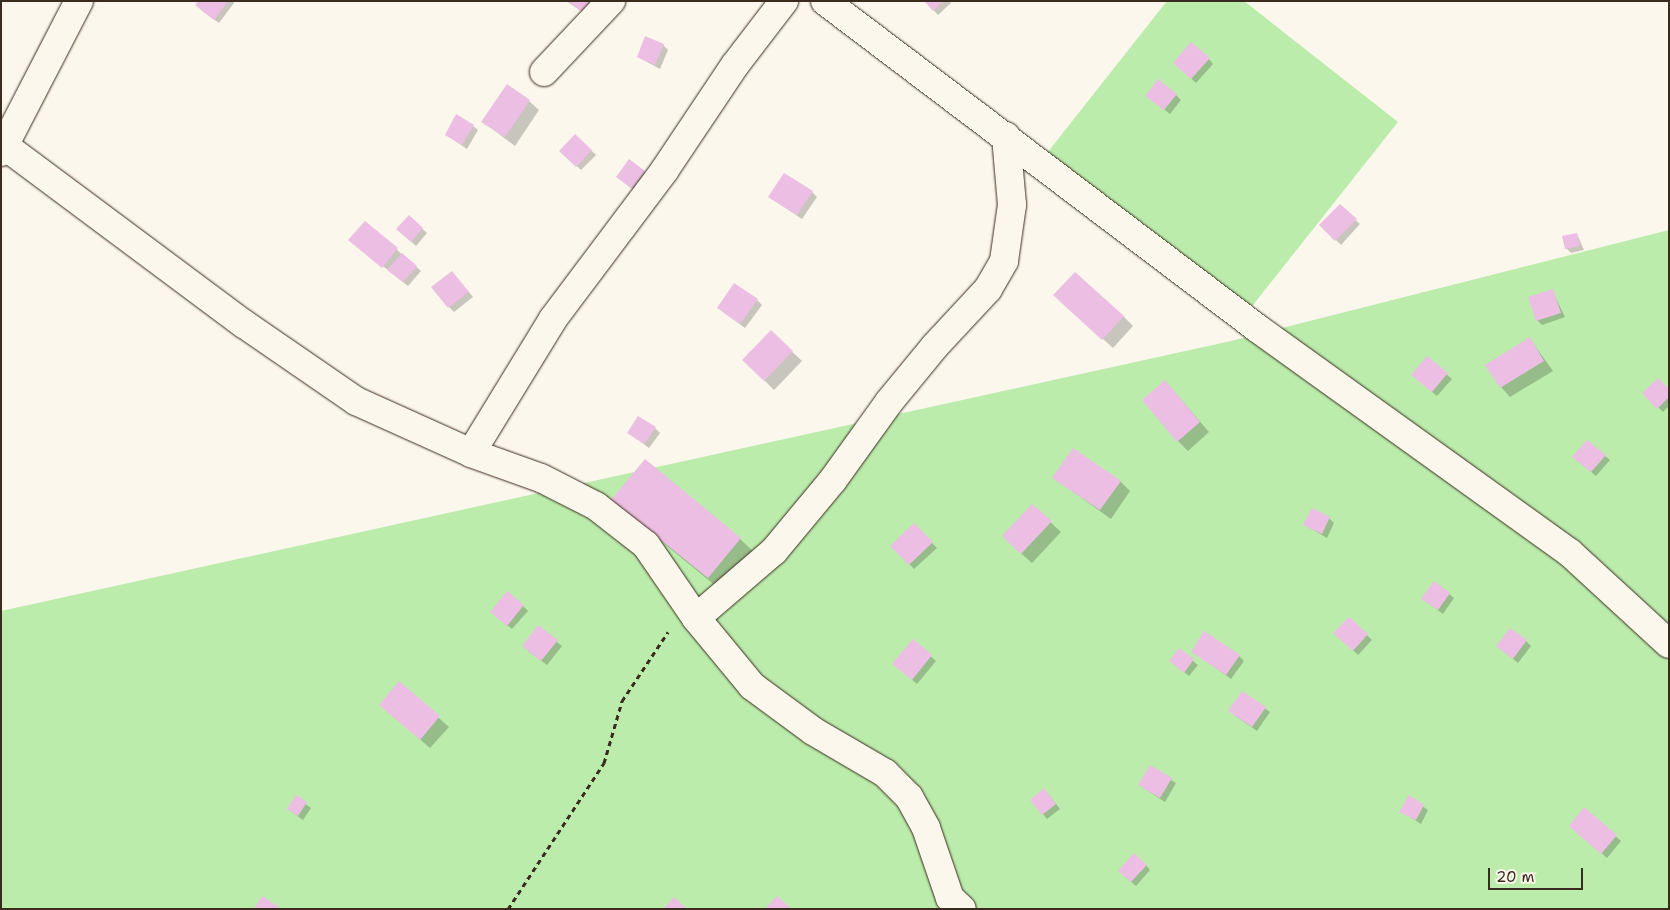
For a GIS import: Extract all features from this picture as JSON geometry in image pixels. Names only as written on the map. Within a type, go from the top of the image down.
[{"type":"street","points":[[78,1],[3,149],[244,324],[356,401],[471,453],[540,478],[596,506],[646,545],[692,611],[752,686],[813,730],[884,773],[909,797],[926,828],[950,898],[962,909]]},
{"type":"street","points":[[544,72],[611,1]]},
{"type":"street","points":[[471,453],[553,319],[664,170],[735,65],[784,1]]},
{"type":"street","points":[[825,1],[1006,136],[1257,328],[1570,553],[1665,634]]},
{"type":"street","points":[[692,611],[774,551],[833,480],[929,353],[988,289],[1004,261],[1012,205],[1006,136]]},
{"type":"path","points":[[508,909],[604,763],[622,702],[640,670],[692,611]]},
{"type":"green space","points":[[1167,1],[1244,1],[1398,122],[1249,310],[1047,153]]},
{"type":"green space","points":[[1669,230],[1669,909],[1,909],[1,611],[1231,341]]},
{"type":"building","points":[[198,1],[228,1],[214,20],[195,5]]},
{"type":"building","points":[[567,1],[589,1],[582,11]]},
{"type":"building","points":[[924,1],[943,1],[933,11]]},
{"type":"building","points":[[645,36],[664,44],[655,65],[637,57]]},
{"type":"building","points":[[1191,42],[1210,58],[1191,79],[1173,63]]},
{"type":"building","points":[[1158,79],[1177,94],[1164,110],[1145,96]]},
{"type":"building","points":[[507,84],[530,100],[505,137],[481,122]]},
{"type":"building","points":[[456,114],[474,125],[462,145],[445,135]]},
{"type":"building","points":[[575,134],[592,150],[576,167],[559,151]]},
{"type":"building","points":[[629,159],[645,171],[632,189],[616,177]]},
{"type":"building","points":[[784,173],[813,191],[797,215],[768,197]]},
{"type":"building","points":[[1340,204],[1357,219],[1335,241],[1319,225]]},
{"type":"building","points":[[409,215],[423,228],[411,242],[396,229]]},
{"type":"building","points":[[365,221],[398,248],[382,268],[348,240]]},
{"type":"building","points":[[1577,233],[1580,246],[1565,249],[1562,236]]},
{"type":"building","points":[[402,253],[417,266],[403,282],[387,270]]},
{"type":"building","points":[[452,271],[469,292],[448,308],[431,287]]},
{"type":"building","points":[[1075,272],[1124,316],[1102,340],[1053,295]]},
{"type":"building","points":[[734,283],[758,299],[740,324],[717,308]]},
{"type":"building","points":[[1553,289],[1561,313],[1536,321],[1528,297]]},
{"type":"building","points":[[771,330],[793,351],[764,381],[742,360]]},
{"type":"building","points":[[1530,337],[1544,361],[1500,388],[1485,365]]},
{"type":"building","points":[[1427,356],[1448,373],[1432,392],[1411,375]]},
{"type":"building","points":[[1658,378],[1669,389],[1669,397],[1657,409],[1642,393]]},
{"type":"building","points":[[1165,380],[1200,422],[1177,442],[1142,400]]},
{"type":"building","points":[[638,416],[656,427],[644,444],[627,433]]},
{"type":"building","points":[[1587,440],[1606,455],[1591,472],[1572,457]]},
{"type":"building","points":[[1073,448],[1121,481],[1100,510],[1052,478]]},
{"type":"building","points":[[645,459],[741,538],[708,578],[611,500]]},
{"type":"building","points":[[1032,504],[1052,521],[1021,554],[1002,536]]},
{"type":"building","points":[[1312,508],[1330,517],[1322,534],[1303,525]]},
{"type":"building","points":[[914,523],[933,542],[909,565],[890,546]]},
{"type":"building","points":[[1434,581],[1450,593],[1438,610],[1421,599]]},
{"type":"building","points":[[507,591],[524,605],[507,626],[490,612]]},
{"type":"building","points":[[1349,617],[1368,634],[1353,651],[1333,633]]},
{"type":"building","points":[[538,625],[558,640],[541,661],[522,646]]},
{"type":"building","points":[[1510,628],[1527,640],[1513,659],[1496,646]]},
{"type":"building","points":[[1204,631],[1240,655],[1226,675],[1191,652]]},
{"type":"building","points":[[913,639],[932,655],[912,680],[892,664]]},
{"type":"building","points":[[1179,648],[1194,659],[1184,673],[1169,661]]},
{"type":"building","points":[[399,681],[440,716],[420,740],[379,705]]},
{"type":"building","points":[[1242,691],[1266,707],[1252,727],[1228,711]]},
{"type":"building","points":[[1150,765],[1172,778],[1160,798],[1138,785]]},
{"type":"building","points":[[1044,788],[1056,804],[1042,815],[1030,800]]},
{"type":"building","points":[[296,795],[307,802],[298,816],[287,809]]},
{"type":"building","points":[[1409,795],[1424,805],[1416,820],[1399,812]]},
{"type":"building","points":[[1584,807],[1617,835],[1601,854],[1569,826]]},
{"type":"building","points":[[1134,853],[1147,865],[1131,882],[1118,871]]},
{"type":"building","points":[[262,896],[279,907],[278,909],[254,909]]},
{"type":"building","points":[[777,896],[792,909],[765,909]]},
{"type":"building","points":[[674,897],[687,909],[663,909]]}]
